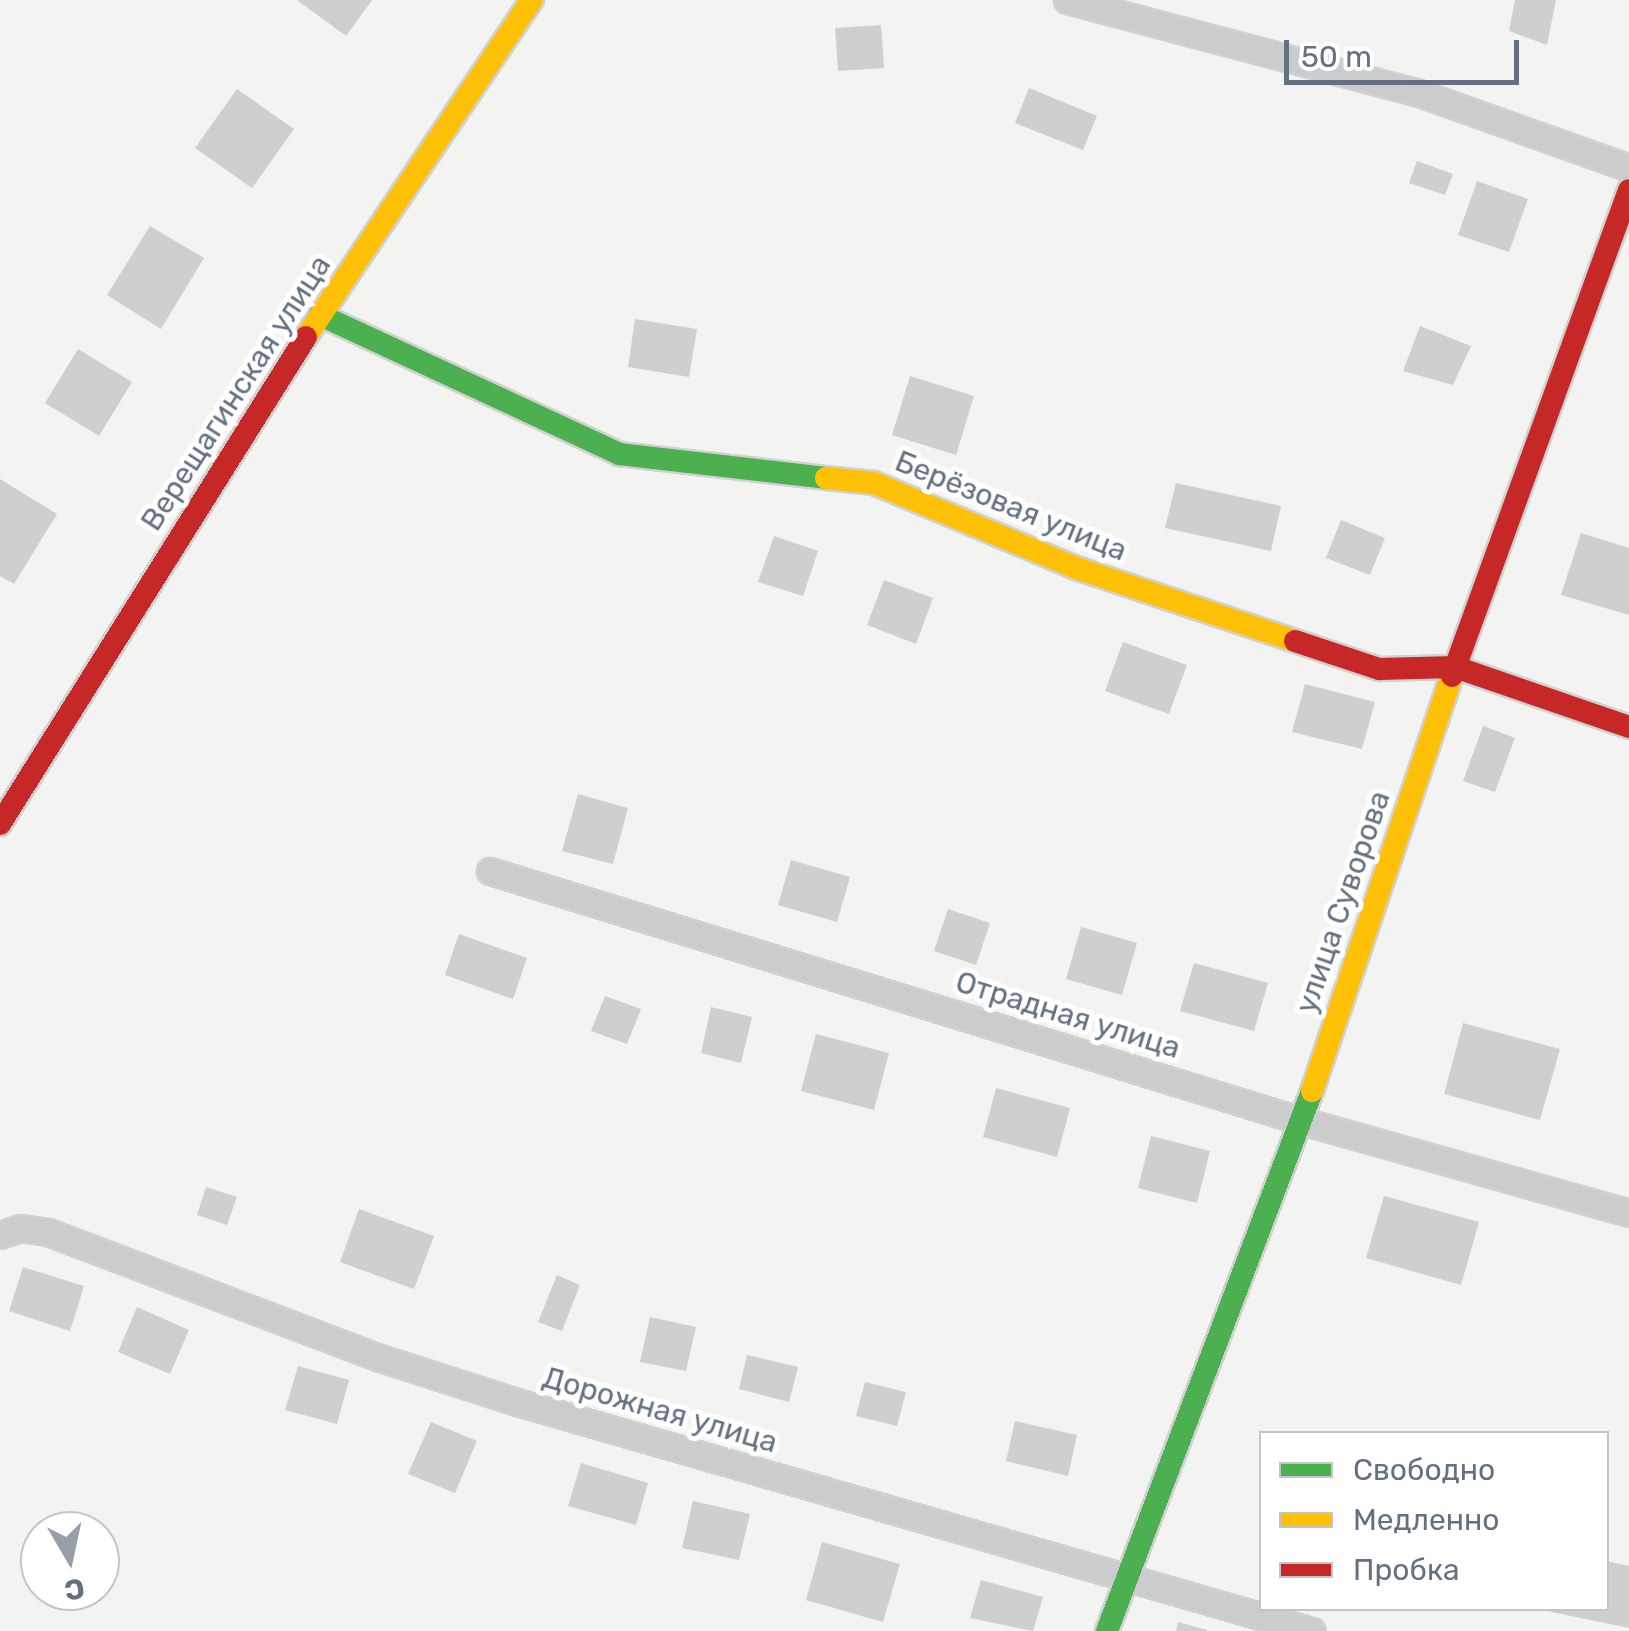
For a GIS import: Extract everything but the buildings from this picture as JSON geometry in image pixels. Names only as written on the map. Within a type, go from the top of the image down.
[{"type":"street","name":"Верещагинская улица","points":[[0,824],[320,315],[532,0]]},
{"type":"street","points":[[1066,0],[1118,8],[1416,92],[1629,168]]},
{"type":"street","name":"улица Суворова","points":[[1107,1631],[1302,1121],[1455,666],[1629,190]]},
{"type":"street","name":"Берёзовая улица","points":[[320,315],[620,454],[874,483],[1076,568],[1379,668],[1455,666],[1629,727]]},
{"type":"street","name":"Отрадная улица","points":[[490,871],[1302,1121],[1629,1213]]},
{"type":"street","name":"Дорожная улица","points":[[0,1235],[20,1228],[48,1232],[414,1369],[1312,1631]]},
{"type":"traffic: fast","points":[[320,315],[619,454],[826,478]]},
{"type":"traffic: fast","points":[[1107,1631],[1312,1091]]},
{"type":"traffic: slow","points":[[306,337],[532,0]]},
{"type":"traffic: slow","points":[[826,478],[874,483],[1076,568],[1295,641]]},
{"type":"traffic: slow","points":[[1312,1091],[1452,676]]},
{"type":"traffic: jam","points":[[1452,676],[1629,190]]},
{"type":"traffic: jam","points":[[0,824],[306,337]]},
{"type":"traffic: jam","points":[[1295,641],[1379,669],[1455,667],[1629,727]]}]
